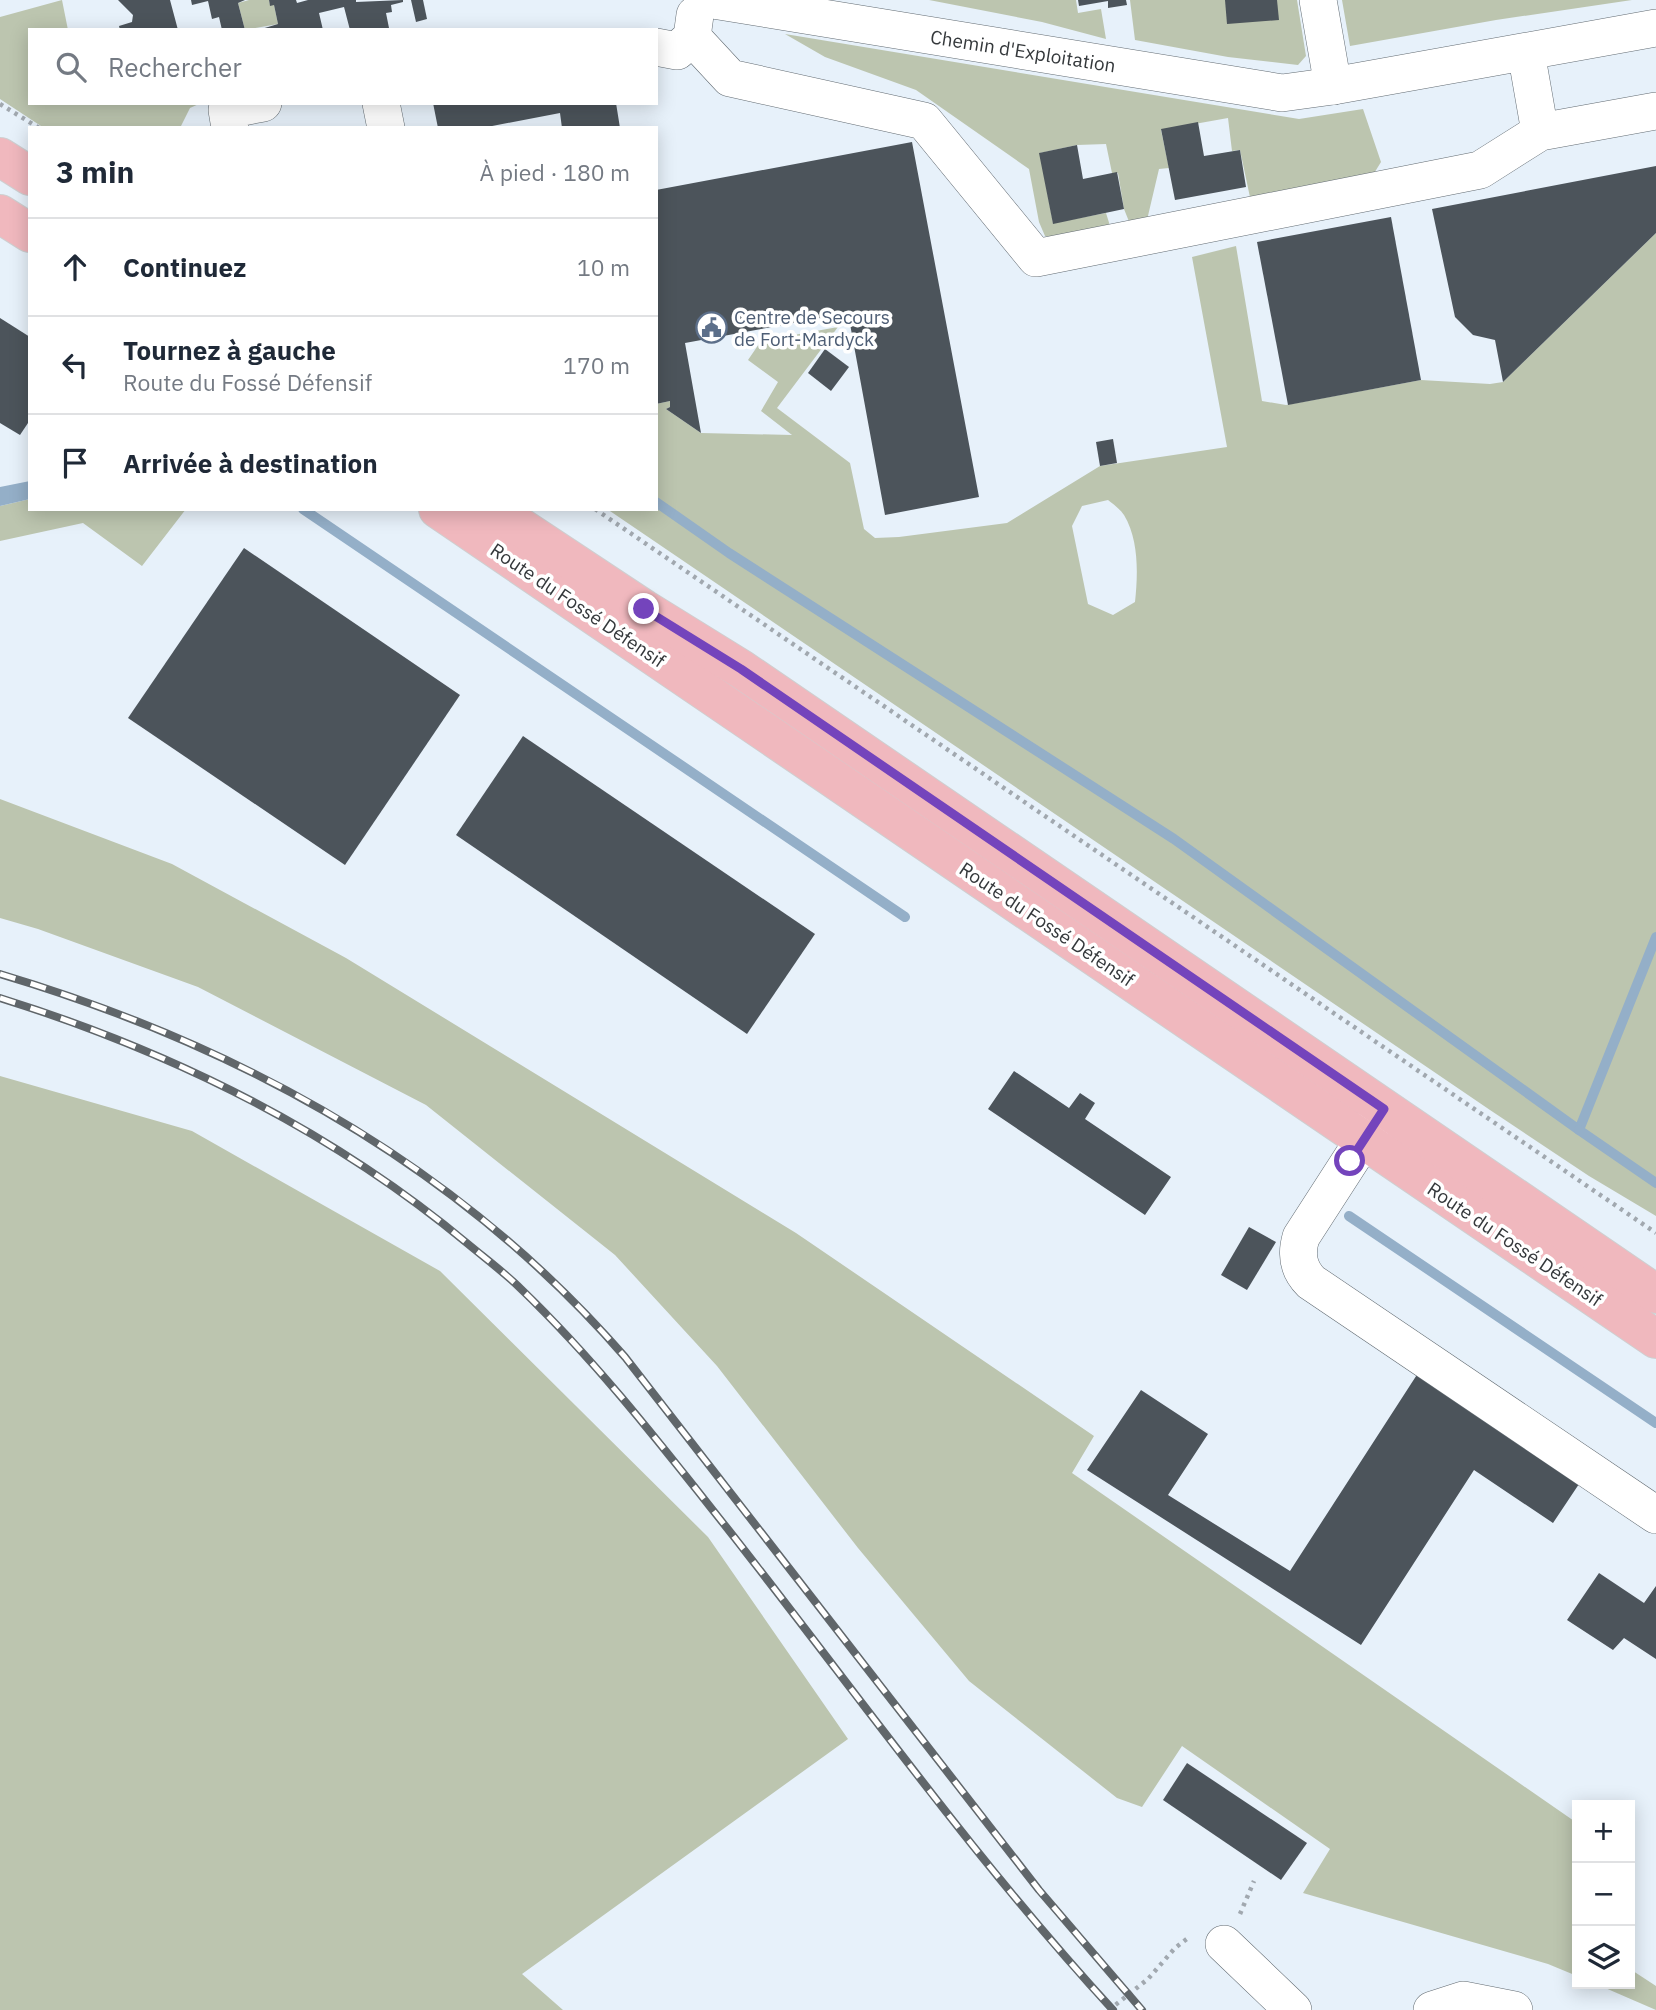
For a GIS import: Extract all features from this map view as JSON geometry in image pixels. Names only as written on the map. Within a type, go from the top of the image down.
[{"type":"main road","points":[[0,158],[28,175]]},
{"type":"main road","points":[[0,214],[28,232]]},
{"type":"main road","name":"Route du Fossé Défensif","points":[[441,511],[1373,1125],[1656,1294]]},
{"type":"main road","name":"Route du Fossé Défensif","points":[[496,511],[644,609],[741,669],[1373,1125],[1656,1339]]},
{"type":"street","points":[[1318,0],[1333,86]]},
{"type":"street","points":[[658,47],[677,51],[692,37],[709,1]]},
{"type":"street","name":"Chemin d'Exploitation","points":[[709,1],[1270,92],[1295,92],[1333,86],[1656,29]]},
{"type":"street","points":[[692,37],[730,78],[924,121],[1036,258],[1480,170],[1540,132],[1656,111]]},
{"type":"street","points":[[1526,52],[1540,132]]},
{"type":"street","points":[[230,126],[227,110],[252,105]]},
{"type":"street","points":[[381,105],[386,126]]},
{"type":"street","points":[[1373,1125],[1301,1237],[1298,1257],[1304,1275],[1322,1290],[1656,1515]]},
{"type":"street","points":[[1224,1944],[1293,2010]]},
{"type":"street","points":[[1432,2010],[1463,2000],[1514,2010]]},
{"type":"path","points":[[0,104],[36,126]]},
{"type":"path","points":[[598,511],[1656,1233]]},
{"type":"green space","points":[[62,0],[68,28],[28,28],[28,105],[197,105],[190,108],[181,126],[41,126],[0,99],[0,17]]},
{"type":"green space","points":[[269,0],[270,5],[274,5],[278,24],[244,28],[238,3]]},
{"type":"green space","points":[[929,0],[1076,0],[1078,13],[1101,9],[1106,39],[1042,22]]},
{"type":"green space","points":[[1130,0],[1297,0],[1306,56],[1298,65],[1228,57],[1135,40]]},
{"type":"green space","points":[[1342,0],[1632,0],[1496,20],[1350,46]]},
{"type":"green space","points":[[785,34],[1299,119],[1363,109],[1381,162],[1373,175],[1251,202],[1240,150],[1232,151],[1228,118],[1161,130],[1169,168],[1159,169],[1147,220],[1130,224],[1124,209],[1118,173],[1112,173],[1106,144],[1077,145],[1040,153],[1053,223],[1106,213],[1111,229],[1057,239],[1045,236],[1039,222],[1029,169],[916,90],[825,57]]},
{"type":"green space","points":[[1656,233],[1656,1216],[1589,1176],[1490,1110],[610,511],[658,511],[658,404],[670,401],[670,407],[666,409],[701,433],[792,435],[761,411],[778,382],[748,360],[761,341],[838,327],[777,408],[850,463],[864,529],[875,538],[1007,523],[1100,466],[1227,447],[1192,257],[1236,246],[1262,401],[1286,405],[1421,380],[1490,384],[1503,382]],"holes":[[[1108,500],[1122,513],[1129,525],[1135,546],[1135,602],[1113,615],[1088,604],[1072,526],[1082,506]]]},
{"type":"green space","points":[[28,499],[28,511],[184,511],[142,566],[83,523],[0,541],[0,506]]},
{"type":"green space","points":[[0,799],[172,864],[346,958],[796,1233],[1094,1436],[1072,1473],[1572,1820],[1572,1974],[1548,1964],[1303,1893],[1330,1849],[1182,1746],[1142,1807],[1117,1798],[969,1681],[858,1548],[717,1366],[615,1255],[426,1105],[198,987],[38,929],[0,918]]},
{"type":"green space","points":[[0,1076],[192,1131],[440,1271],[708,1537],[848,1739],[522,1974],[563,2010],[0,2010]]},
{"type":"green space","points":[[1635,1972],[1656,1986],[1656,2010],[1608,1989],[1635,1989]]},
{"type":"water","points":[[28,481],[28,499],[0,506],[0,487]]},
{"type":"building","points":[[118,0],[170,0],[177,28],[120,28],[132,22],[133,15]]},
{"type":"building","points":[[191,0],[245,0],[238,3],[244,28],[222,28],[219,17],[212,19],[208,1],[192,5]]},
{"type":"building","points":[[269,0],[296,0],[297,3],[308,0],[403,0],[391,5],[392,12],[386,13],[389,28],[349,28],[344,7],[319,13],[323,28],[265,28],[278,24],[274,5],[270,6]]},
{"type":"building","points":[[411,0],[423,0],[427,19],[416,22]]},
{"type":"building","points":[[1078,0],[1126,0],[1127,5],[1108,8],[1108,1],[1079,6]]},
{"type":"building","points":[[1225,0],[1277,0],[1279,20],[1227,24]]},
{"type":"building","points":[[433,105],[616,105],[620,126],[562,126],[560,113],[492,126],[438,126]]},
{"type":"building","points":[[1198,122],[1204,156],[1240,150],[1246,187],[1175,200],[1161,129]]},
{"type":"building","name":"Centre de Secours de Fort-Mardyck","points":[[912,142],[979,497],[885,515],[848,313],[685,343],[701,433],[666,409],[670,407],[670,401],[658,404],[658,190]]},
{"type":"building","points":[[1077,145],[1083,179],[1117,172],[1124,209],[1053,224],[1039,153]]},
{"type":"building","points":[[1656,166],[1656,233],[1503,382],[1495,340],[1473,335],[1455,317],[1432,209]]},
{"type":"building","points":[[1391,217],[1421,380],[1288,405],[1257,242]]},
{"type":"building","points":[[0,318],[28,336],[28,423],[20,435],[0,423]]},
{"type":"building","points":[[825,349],[849,367],[831,391],[808,373]]},
{"type":"building","points":[[1113,439],[1117,463],[1100,466],[1096,442]]},
{"type":"building","points":[[244,548],[460,695],[345,865],[128,718]]},
{"type":"building","points":[[523,736],[815,934],[747,1034],[456,835]]},
{"type":"building","points":[[1014,1071],[1069,1108],[1080,1093],[1095,1103],[1085,1119],[1171,1177],[1145,1215],[988,1109]]},
{"type":"building","points":[[1249,1227],[1276,1242],[1247,1290],[1221,1275]]},
{"type":"building","points":[[1420,1370],[1583,1478],[1553,1523],[1474,1470],[1361,1645],[1087,1470],[1141,1390],[1208,1434],[1168,1495],[1290,1571]]},
{"type":"building","points":[[1599,1573],[1644,1603],[1656,1586],[1656,1659],[1624,1638],[1613,1650],[1567,1620]]},
{"type":"building","points":[[1187,1763],[1307,1843],[1281,1880],[1163,1800]]},
{"type":"waterway","points":[[658,503],[729,553],[1174,839],[1579,1130],[1656,937]]},
{"type":"waterway","points":[[306,511],[905,917]]},
{"type":"waterway","points":[[1579,1130],[1656,1183]]},
{"type":"waterway","points":[[1349,1216],[1656,1423]]},
{"type":"railway","points":[[0,974],[89,1003],[176,1037],[260,1076],[341,1120],[418,1170],[491,1226],[560,1288],[625,1357],[1039,1890],[1142,2010]]},
{"type":"railway","points":[[0,998],[63,1019],[187,1069],[305,1130],[416,1203],[515,1283],[576,1346],[653,1436],[963,1834],[1113,2010]]},
{"type":"place","name":"Centre de Secours de Fort-Mardyck","points":[[711,328]]},
{"type":"route","points":[[644,609],[741,669],[1384,1109],[1350,1161]]}]
